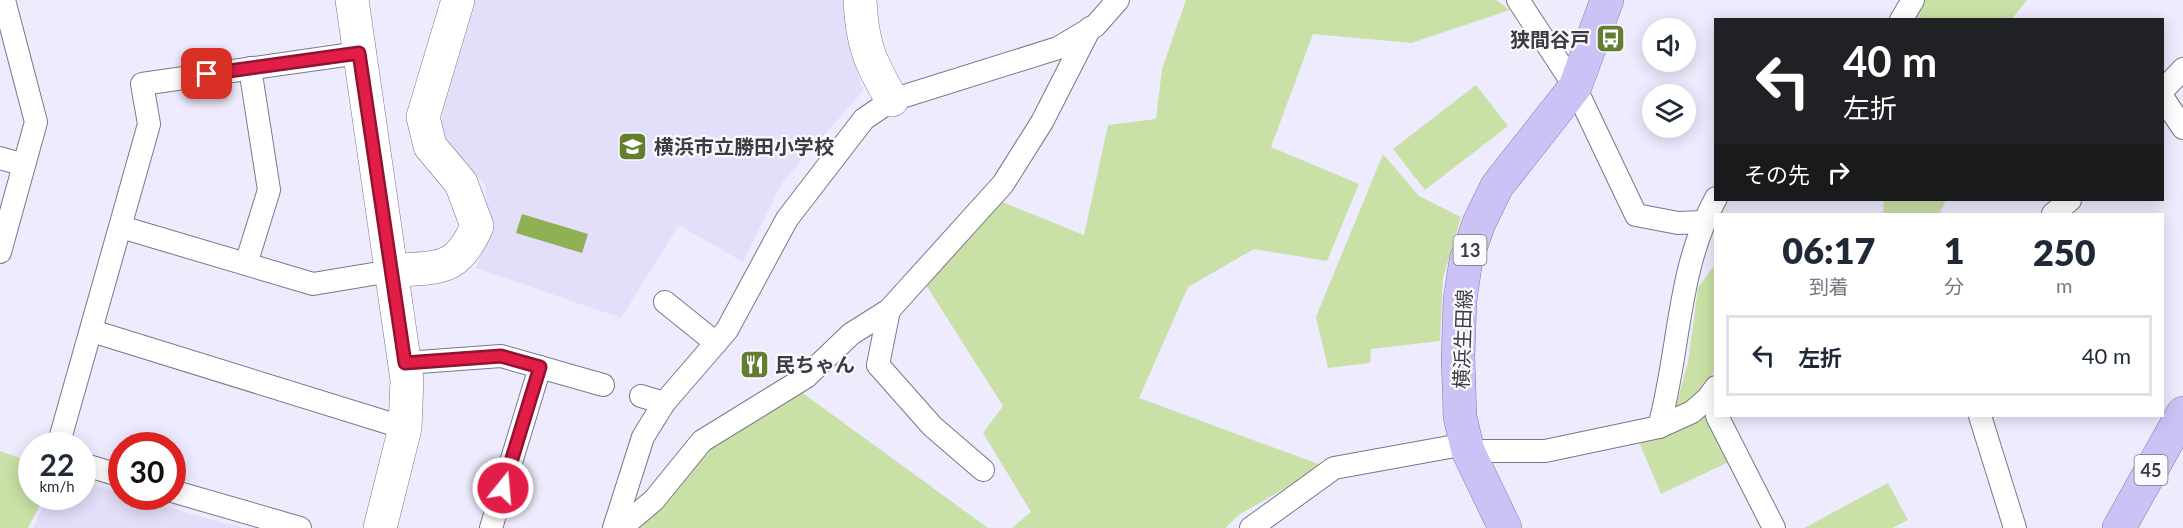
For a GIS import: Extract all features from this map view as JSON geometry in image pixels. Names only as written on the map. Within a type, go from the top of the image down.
[{"type":"main road","name":"横浜生田線","points":[[1505,528],[1467,447],[1460,417],[1458,357],[1460,300],[1466,260],[1479,223],[1497,186],[1575,87],[1607,0]]},
{"type":"main road","name":"45","points":[[2119,528],[2183,413]]},
{"type":"street","points":[[0,252],[36,122],[4,0]]},
{"type":"street","points":[[352,0],[405,363],[405,428],[380,528]]},
{"type":"street","points":[[121,227],[313,285],[391,271],[445,266],[459,258],[477,226],[461,183],[430,146],[423,117],[458,0]]},
{"type":"street","points":[[860,0],[862,36],[870,63],[892,100]]},
{"type":"street","points":[[614,528],[633,462],[643,437],[664,403],[727,330],[787,219],[864,119],[892,100],[1058,48],[1090,28],[1118,0]]},
{"type":"street","points":[[1518,0],[1575,87],[1636,214],[1678,223],[1703,222]]},
{"type":"street","points":[[1902,18],[1913,0]]},
{"type":"street","points":[[621,528],[654,500],[702,441],[806,377],[852,334],[889,310],[1003,184],[1042,122],[1090,28]]},
{"type":"street","points":[[62,432],[149,124],[142,84],[359,53]]},
{"type":"street","points":[[246,264],[269,190],[250,68]]},
{"type":"street","points":[[2164,89],[2183,69]]},
{"type":"street","points":[[2164,100],[2183,128]]},
{"type":"street","points":[[0,158],[24,165]]},
{"type":"street","points":[[1659,427],[1683,296],[1703,222],[1714,201]]},
{"type":"street","points":[[2054,213],[2069,201]]},
{"type":"street","points":[[665,302],[716,343]]},
{"type":"street","points":[[889,310],[878,365],[932,426],[983,470]]},
{"type":"street","points":[[92,331],[405,428]]},
{"type":"street","points":[[405,363],[501,356],[603,385]]},
{"type":"street","points":[[491,528],[540,367]]},
{"type":"street","points":[[641,396],[664,403]]},
{"type":"street","points":[[1261,524],[1334,468],[1467,447],[1545,451],[1659,427],[1714,404]]},
{"type":"street","points":[[1720,417],[1774,528]]},
{"type":"street","points":[[1980,417],[2015,528]]},
{"type":"street","points":[[186,495],[300,528]]},
{"type":"shaded area","name":"横浜市立勝田小学校","points":[[474,0],[845,0],[844,18],[863,91],[782,183],[743,262],[679,225],[621,318],[476,268],[488,237],[485,185],[461,163],[441,129],[445,78]]},
{"type":"shaded area","points":[[1186,0],[1496,0],[1510,10],[1411,43],[1313,34],[1271,147],[1359,184],[1327,261],[1254,249],[1188,287],[1139,398],[1324,466],[1240,514],[1225,528],[1012,528],[1031,512],[983,433],[1003,406],[926,285],[995,199],[1084,235],[1108,125],[1156,119],[1162,69]]},
{"type":"shaded area","points":[[1925,0],[2027,0],[2013,18],[1912,18]]},
{"type":"shaded area","points":[[1476,85],[1508,126],[1425,190],[1393,149]]},
{"type":"shaded area","points":[[1383,154],[1419,196],[1461,217],[1443,278],[1440,341],[1371,349],[1370,363],[1328,368],[1316,317]]},
{"type":"shaded area","points":[[1884,201],[1946,201],[1940,213],[1883,213]]},
{"type":"shaded area","points":[[522,214],[588,234],[582,253],[516,233]]},
{"type":"shaded area","points":[[1714,266],[1714,372],[1697,398],[1674,413],[1688,362],[1698,288]]},
{"type":"shaded area","points":[[797,389],[988,528],[633,528],[706,446]]},
{"type":"shaded area","points":[[1705,411],[1733,460],[1661,494],[1638,440]]},
{"type":"shaded area","points":[[0,451],[18,457],[18,510],[37,510],[28,528],[0,528]]},
{"type":"shaded area","points":[[1888,483],[1908,520],[1892,528],[1804,528]]},
{"type":"shaded area","points":[[96,486],[108,489],[108,510],[178,510],[242,528],[33,528],[42,510],[96,510]]},
{"type":"place","name":"狭間谷戸","points":[[1611,39]]},
{"type":"place","name":"横浜市立勝田小学校","points":[[633,146]]},
{"type":"place","name":"民ちゃん","points":[[754,364]]},
{"type":"route","points":[[207,74],[359,53],[405,363],[501,356],[540,367],[503,488]]}]
